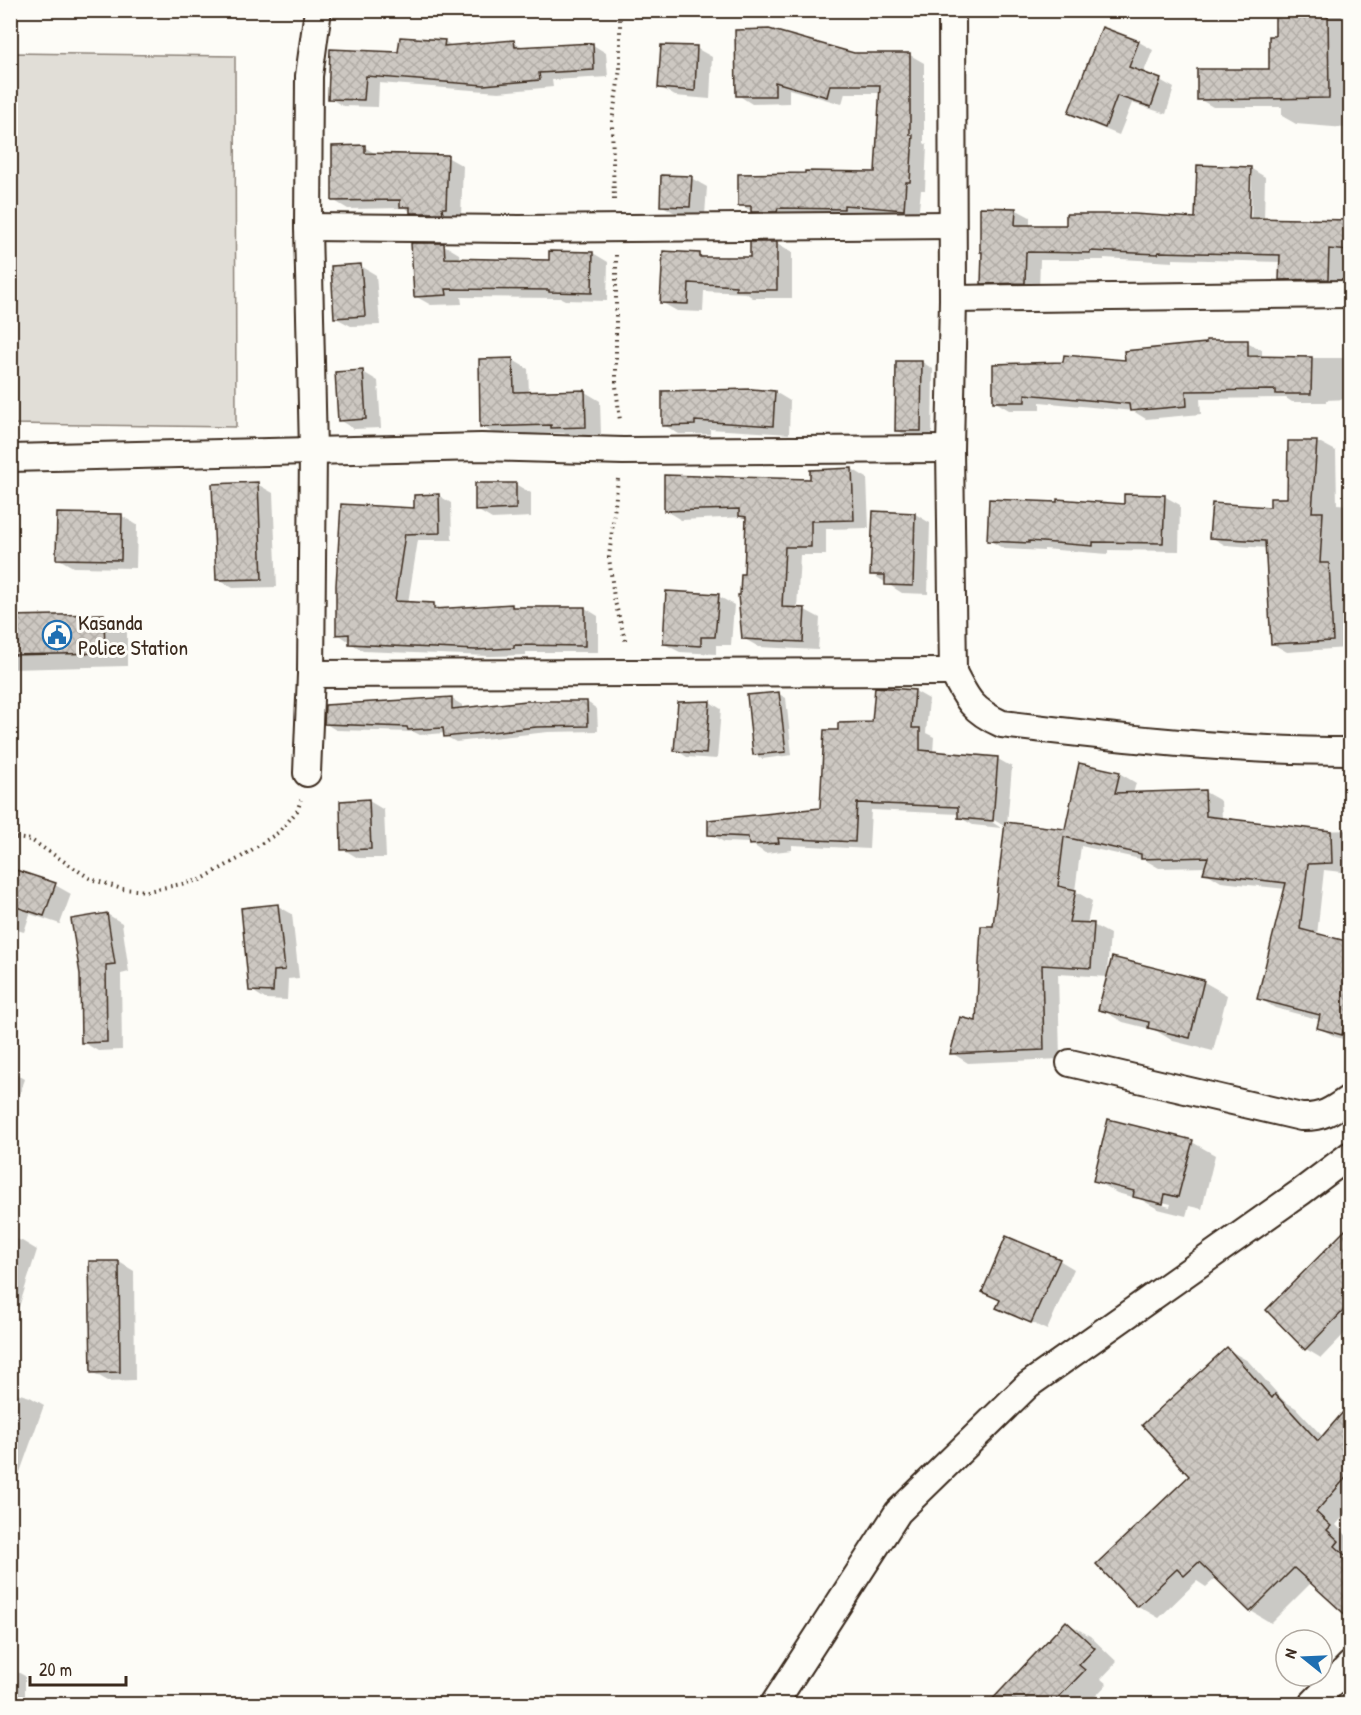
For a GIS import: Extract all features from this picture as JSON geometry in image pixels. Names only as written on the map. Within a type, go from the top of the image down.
[{"type":"street","points":[[307,773],[311,674],[314,451],[309,227],[309,76],[318,10]]},
{"type":"street","points":[[952,10],[953,299],[950,449],[953,672],[964,695],[981,715],[1002,724],[1147,742],[1305,751],[1350,751]]},
{"type":"street","points":[[309,227],[616,229],[952,225]]},
{"type":"street","points":[[953,299],[1350,294]]},
{"type":"street","points":[[10,458],[481,447],[623,451],[950,449]]},
{"type":"street","points":[[311,674],[953,672]]},
{"type":"street","points":[[1070,1063],[1301,1117],[1316,1118],[1330,1112],[1350,1098]]},
{"type":"street","points":[[774,1704],[898,1512],[1028,1386],[1350,1155]]},
{"type":"street","points":[[1312,1704],[1350,1665]]},
{"type":"path","points":[[620,10],[620,69],[612,122],[616,229],[616,386],[623,451],[614,503],[609,557],[614,598],[633,673]]},
{"type":"path","points":[[10,837],[31,840],[91,879],[122,889],[148,891],[200,880],[279,832],[297,811],[307,773]]},
{"type":"shaded area","points":[[11,53],[235,56],[236,427],[11,424]]},
{"type":"building","points":[[1275,10],[1328,10],[1329,98],[1197,100],[1197,69],[1269,69],[1269,36],[1275,36]]},
{"type":"building","points":[[1102,27],[1139,41],[1129,67],[1161,79],[1151,107],[1117,96],[1105,128],[1068,113]]},
{"type":"building","points":[[769,29],[854,53],[910,53],[910,135],[913,135],[910,182],[906,182],[904,210],[844,205],[844,209],[778,208],[777,212],[751,212],[751,206],[738,206],[738,174],[805,173],[805,171],[875,172],[880,85],[830,85],[827,97],[775,82],[775,96],[736,96],[735,30]]},
{"type":"building","points":[[400,37],[445,40],[444,46],[514,40],[515,47],[593,43],[594,70],[539,73],[540,80],[484,85],[366,76],[364,100],[328,99],[330,49],[398,52]]},
{"type":"building","points":[[661,45],[697,46],[695,91],[658,88]]},
{"type":"building","points":[[365,145],[365,153],[448,155],[446,208],[442,208],[443,213],[410,213],[410,207],[400,207],[400,200],[332,201],[332,146]]},
{"type":"building","points":[[1197,165],[1251,167],[1249,218],[1350,220],[1350,251],[1329,249],[1328,279],[1279,280],[1280,255],[1026,252],[1025,283],[981,284],[980,207],[1016,208],[1015,225],[1066,225],[1066,214],[1134,214],[1195,218]]},
{"type":"building","points":[[661,175],[692,176],[690,207],[660,206]]},
{"type":"building","points":[[750,242],[777,242],[777,290],[736,290],[736,286],[689,283],[688,304],[660,303],[663,251],[700,253],[700,257],[750,257]]},
{"type":"building","points":[[411,243],[444,243],[445,258],[549,260],[549,251],[593,252],[592,293],[549,292],[549,290],[446,289],[447,295],[414,297]]},
{"type":"building","points":[[361,264],[365,316],[334,318],[331,266]]},
{"type":"building","points":[[1206,340],[1248,340],[1248,356],[1312,357],[1311,394],[1276,394],[1276,390],[1186,391],[1187,406],[1130,411],[1129,404],[1025,394],[1025,402],[993,402],[993,364],[1063,362],[1064,355],[1125,360],[1124,351],[1206,343]]},
{"type":"building","points":[[513,358],[514,392],[585,390],[586,427],[551,428],[551,425],[480,427],[479,359]]},
{"type":"building","points":[[896,361],[922,361],[921,431],[895,431]]},
{"type":"building","points":[[363,370],[366,419],[338,421],[335,372]]},
{"type":"building","points":[[752,389],[775,391],[773,426],[695,421],[695,425],[662,426],[662,391]]},
{"type":"building","points":[[1288,441],[1317,441],[1312,512],[1323,512],[1320,563],[1329,563],[1333,641],[1271,644],[1265,541],[1209,538],[1212,503],[1270,507],[1270,498],[1287,498]]},
{"type":"building","points":[[852,468],[854,520],[811,521],[811,547],[785,547],[782,607],[805,608],[803,642],[742,639],[738,595],[740,595],[741,574],[744,574],[746,517],[739,516],[739,509],[664,511],[664,475],[810,479],[810,470]]},
{"type":"building","points":[[258,482],[262,579],[216,580],[212,484]]},
{"type":"building","points":[[475,483],[516,483],[516,509],[475,511]]},
{"type":"building","points":[[439,494],[440,533],[405,534],[395,601],[434,603],[434,609],[512,604],[512,607],[585,607],[585,646],[514,645],[514,648],[476,650],[349,644],[349,634],[336,635],[336,585],[341,504],[414,508],[414,495]]},
{"type":"building","points":[[1124,494],[1165,495],[1163,543],[1093,542],[1093,546],[1029,541],[1029,543],[987,541],[989,499],[1057,502],[1057,499],[1124,504]]},
{"type":"building","points":[[873,511],[915,513],[913,586],[885,585],[885,575],[870,575]]},
{"type":"building","points":[[57,513],[122,514],[121,560],[56,559]]},
{"type":"building","points":[[666,591],[719,594],[715,637],[701,637],[701,646],[663,644]]},
{"type":"building","name":"Kasanda Police Station","points":[[104,614],[105,653],[10,655],[10,616]]},
{"type":"building","points":[[875,687],[915,690],[912,728],[920,728],[920,750],[998,757],[993,821],[958,818],[958,807],[857,803],[855,842],[778,838],[779,843],[749,845],[748,837],[708,835],[708,820],[820,808],[824,730],[838,730],[838,723],[872,722]]},
{"type":"building","points":[[779,692],[786,752],[753,755],[747,695]]},
{"type":"building","points":[[452,697],[452,709],[526,701],[587,701],[588,726],[537,727],[444,737],[443,728],[408,730],[407,727],[324,724],[325,705]]},
{"type":"building","points":[[710,701],[706,754],[674,751],[678,702]]},
{"type":"building","points":[[1079,763],[1120,772],[1115,793],[1205,790],[1206,816],[1331,831],[1332,863],[1308,864],[1300,929],[1350,942],[1350,1025],[1345,1024],[1342,1035],[1317,1028],[1320,1015],[1257,999],[1286,883],[1203,873],[1208,857],[1141,859],[1141,854],[1064,837],[1058,886],[1076,890],[1069,922],[1094,923],[1091,968],[1042,965],[1044,1050],[950,1054],[960,1017],[976,1021],[981,926],[993,926],[1005,822],[1065,829]]},
{"type":"building","points":[[369,799],[371,849],[341,850],[340,801]]},
{"type":"building","points":[[10,868],[56,883],[44,916],[10,905]]},
{"type":"building","points":[[278,904],[285,970],[274,971],[273,992],[249,991],[241,908]]},
{"type":"building","points":[[107,913],[115,964],[106,965],[107,1042],[81,1043],[80,974],[71,919]]},
{"type":"building","points":[[1112,957],[1204,980],[1190,1038],[1148,1028],[1149,1022],[1098,1010]]},
{"type":"building","points":[[1108,1119],[1193,1140],[1178,1197],[1165,1194],[1163,1204],[1133,1197],[1134,1191],[1093,1181]]},
{"type":"building","points":[[1350,1225],[1350,1304],[1305,1350],[1266,1310]]},
{"type":"building","points":[[1006,1236],[1060,1259],[1031,1323],[996,1308],[1000,1300],[982,1292]]},
{"type":"building","points":[[89,1261],[119,1261],[120,1372],[91,1373]]},
{"type":"building","points":[[1227,1347],[1272,1398],[1275,1394],[1318,1441],[1350,1404],[1350,1473],[1316,1512],[1331,1526],[1327,1530],[1339,1541],[1335,1546],[1350,1560],[1350,1619],[1294,1568],[1250,1612],[1199,1562],[1184,1576],[1177,1569],[1137,1607],[1096,1564],[1189,1476],[1142,1425]]},
{"type":"building","points":[[1066,1621],[1095,1648],[1079,1665],[1085,1670],[1052,1704],[988,1704]]},
{"type":"place","name":"Kasanda Police Station","points":[[57,635]]}]
